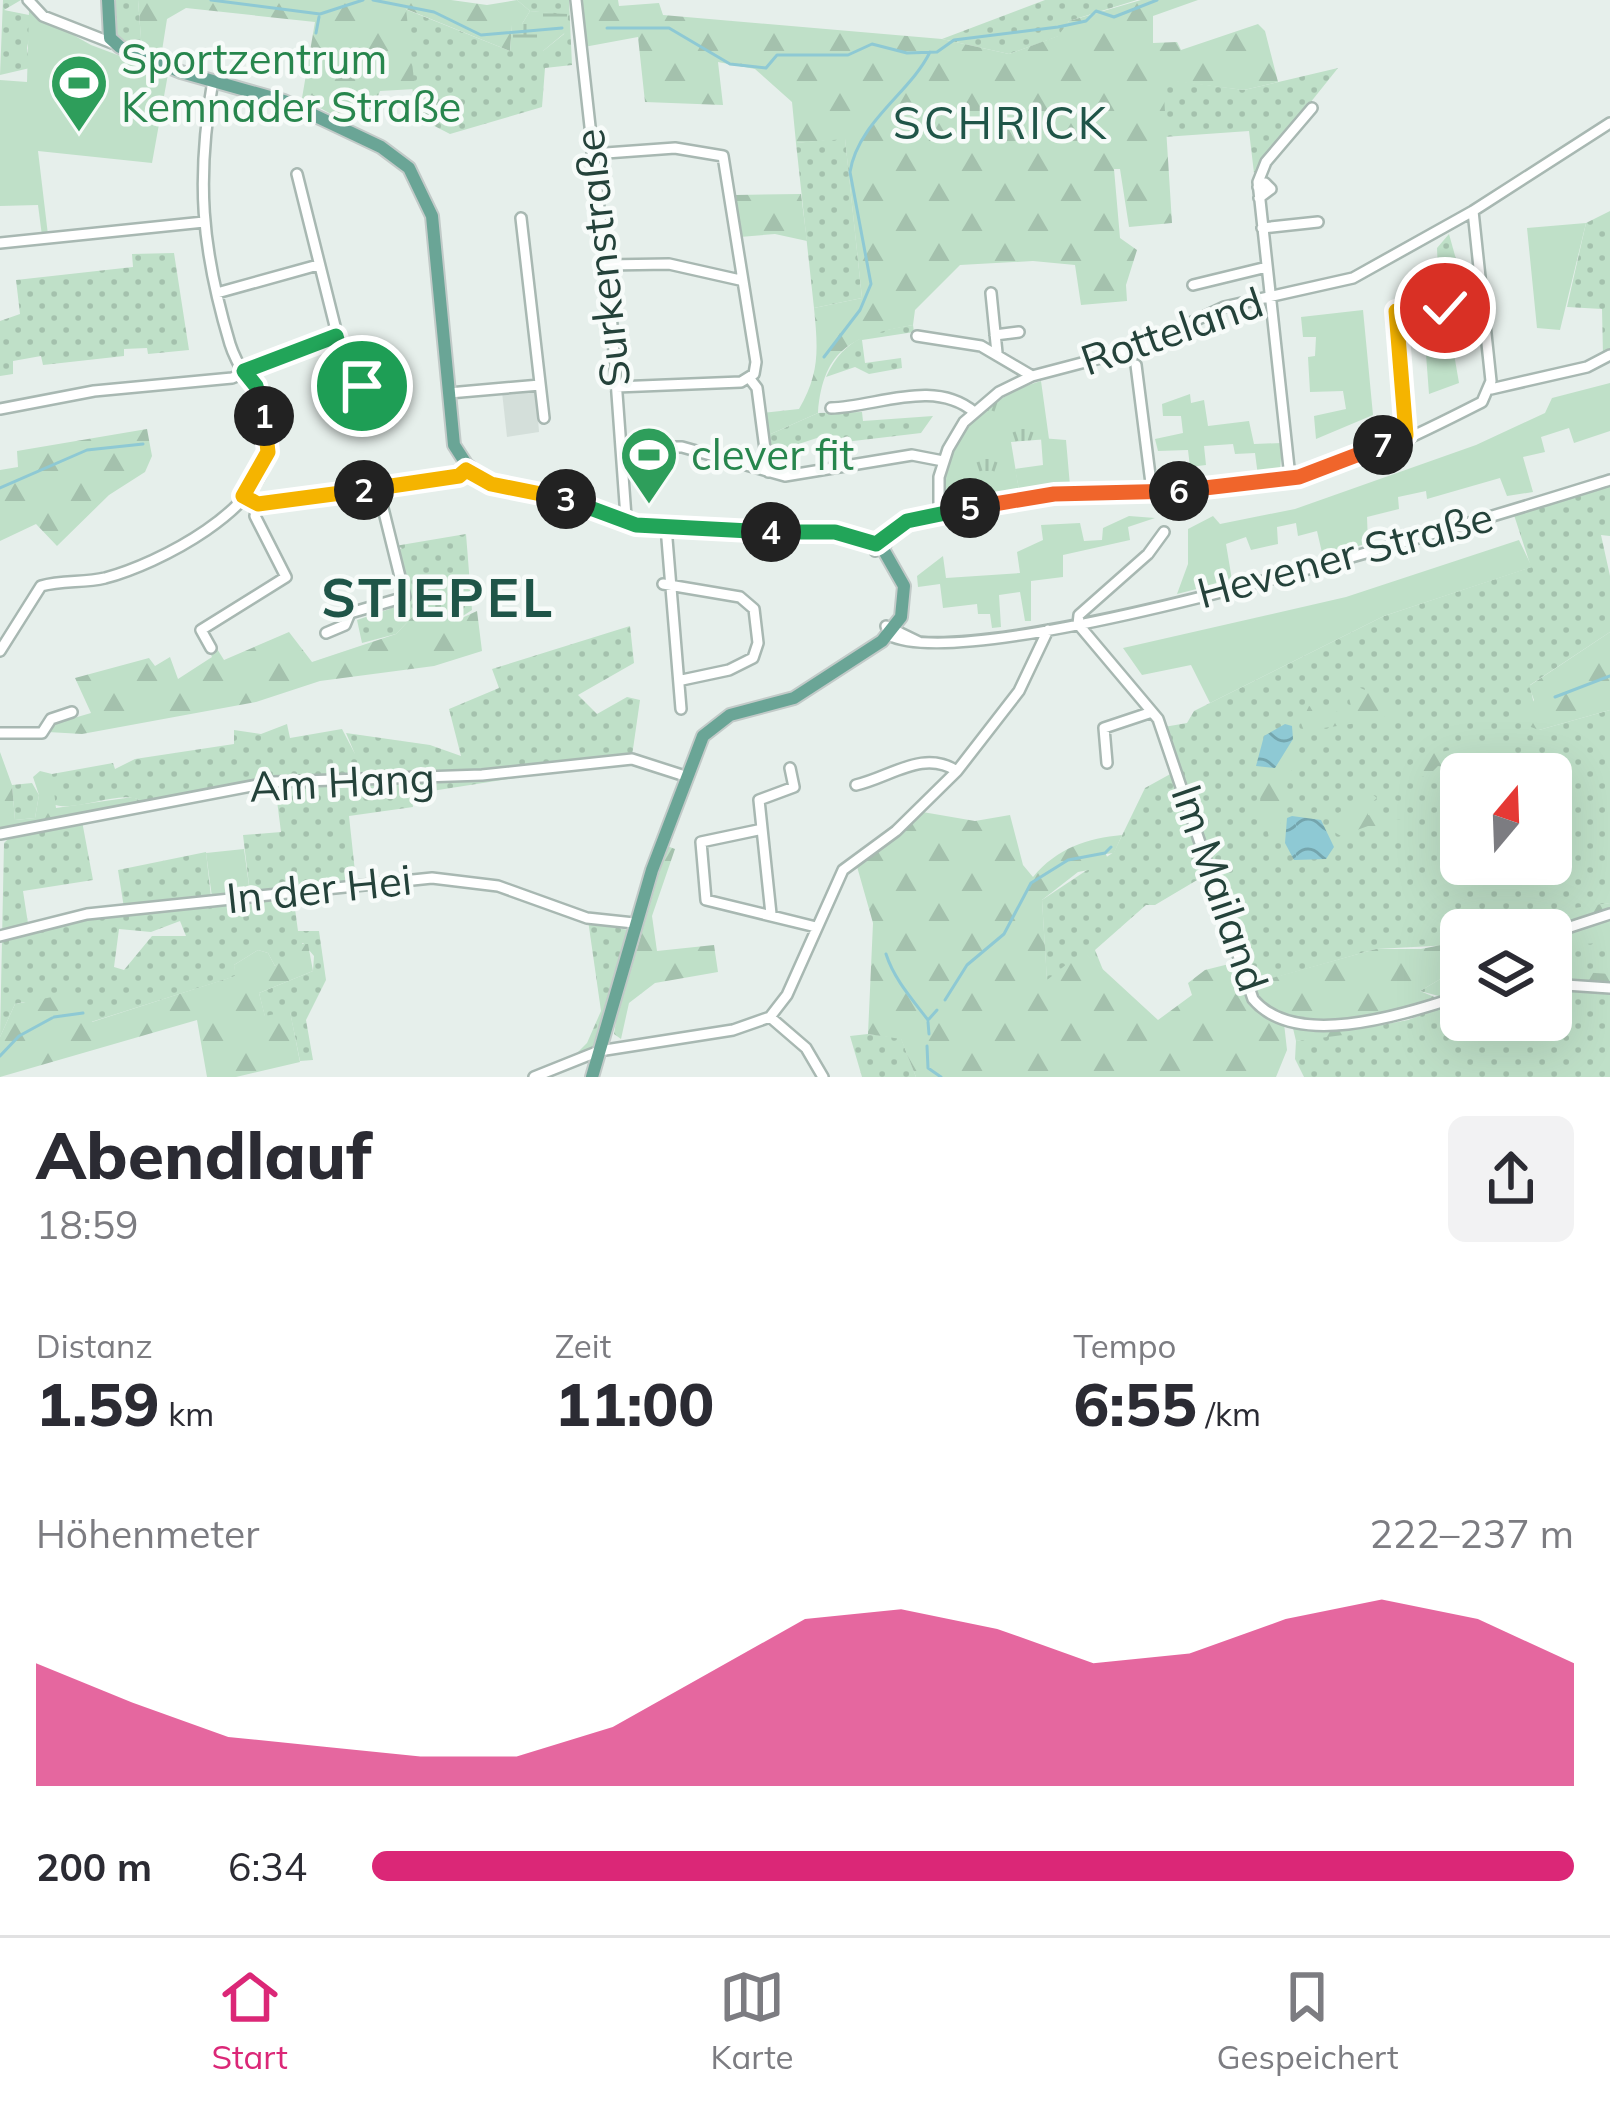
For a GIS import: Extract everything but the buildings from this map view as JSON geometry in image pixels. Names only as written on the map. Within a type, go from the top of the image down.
[{"type":"main road","points":[[108,0],[114,43],[160,65],[302,109],[381,147],[410,168],[432,216],[453,430],[468,467],[491,484],[546,491],[626,520],[799,532],[878,548],[897,575],[890,630],[784,703],[720,720],[703,736],[634,923],[592,1077]]},
{"type":"street","points":[[28,0],[43,16],[114,43]]},
{"type":"street","name":"Surkenstraße","points":[[576,0],[606,265],[626,520]]},
{"type":"street","points":[[0,651],[41,586],[98,580],[172,551],[230,514],[269,446],[260,397],[235,360],[204,222],[200,153],[213,80]]},
{"type":"street","points":[[1290,477],[1258,193],[1266,162],[1312,109]]},
{"type":"street","name":"Rotteland","points":[[939,513],[944,461],[974,412],[1032,376],[1135,349],[1224,307],[1379,268],[1610,123]]},
{"type":"street","points":[[592,154],[675,148],[723,156],[756,362],[750,379]]},
{"type":"street","points":[[297,174],[350,385]]},
{"type":"street","points":[[1473,211],[1491,389]]},
{"type":"street","points":[[521,218],[544,418]]},
{"type":"street","points":[[0,243],[204,222]]},
{"type":"street","points":[[1262,228],[1318,222]]},
{"type":"street","points":[[606,265],[668,264],[740,280]]},
{"type":"street","points":[[217,293],[318,265]]},
{"type":"street","points":[[1192,285],[1267,267]]},
{"type":"street","points":[[995,300],[997,352]]},
{"type":"street","points":[[1406,435],[1396,311],[1484,307]]},
{"type":"street","points":[[995,334],[1019,332]]},
{"type":"street","points":[[0,409],[244,371],[336,336]]},
{"type":"street","points":[[917,336],[965,340],[997,352],[1032,376]]},
{"type":"street","points":[[878,548],[898,525],[939,513],[1054,494],[1193,491],[1290,477],[1478,404],[1491,389],[1574,370],[1610,355]]},
{"type":"street","points":[[1136,365],[1146,402],[1152,490]]},
{"type":"street","points":[[616,387],[750,379]]},
{"type":"street","points":[[750,379],[757,388],[768,472]]},
{"type":"street","points":[[449,393],[540,385]]},
{"type":"street","points":[[832,408],[921,396],[949,399],[974,412]]},
{"type":"street","points":[[622,447],[682,447],[796,476],[912,455],[944,461]]},
{"type":"street","points":[[243,496],[258,504],[459,476],[468,467]]},
{"type":"street","name":"Hevener Straße","points":[[890,630],[919,642],[962,644],[1078,624],[1383,549],[1610,480]]},
{"type":"street","points":[[326,633],[345,626],[350,613],[405,597],[377,488]]},
{"type":"street","points":[[212,648],[201,630],[286,577],[255,516],[258,504]]},
{"type":"street","points":[[666,526],[681,710]]},
{"type":"street","name":"Hevener Straße","points":[[1078,624],[1079,615],[1148,554],[1164,532]]},
{"type":"street","points":[[668,585],[746,599],[756,622],[756,652],[745,664],[682,680]]},
{"type":"street","name":"Im Mailand","points":[[1078,624],[1081,635],[1153,712],[1262,1009],[1284,1020],[1347,1024],[1440,1001]]},
{"type":"street","points":[[534,1077],[599,1051],[733,1030],[770,1017],[787,995],[848,864],[896,831],[957,771],[1019,692],[1048,630]]},
{"type":"street","points":[[0,733],[42,733],[51,718],[72,712]]},
{"type":"street","name":"Im Mailand","points":[[1107,764],[1104,728],[1153,712]]},
{"type":"street","name":"Am Hang","points":[[0,834],[273,782],[482,775],[632,759],[685,776]]},
{"type":"street","points":[[856,785],[920,762],[940,763],[957,771]]},
{"type":"street","points":[[771,914],[758,830],[760,797],[794,787],[790,768]]},
{"type":"street","points":[[758,830],[703,839],[701,870],[710,903],[816,927]]},
{"type":"street","name":"In der Hei","points":[[0,936],[124,909],[432,878],[498,886],[587,917],[634,923]]},
{"type":"street","points":[[1572,926],[1610,914]]},
{"type":"street","points":[[1572,985],[1610,988]]},
{"type":"street","points":[[770,1017],[806,1048],[823,1077]]},
{"type":"shaded area","points":[[536,388],[539,432],[507,437],[502,392]]},
{"type":"green space","points":[[3,0],[21,0],[4,10],[34,16],[27,48],[30,68],[0,75]]},
{"type":"green space","points":[[113,0],[138,0],[142,51],[114,40]]},
{"type":"green space","points":[[138,0],[451,0],[487,5],[517,0],[530,11],[522,24],[512,25],[510,51],[406,9],[415,89],[380,91],[373,109],[331,114],[302,98],[315,22],[186,8],[167,19],[161,57],[142,51]]},
{"type":"green space","points":[[517,0],[569,0],[572,65],[545,68],[542,107],[450,134],[415,116],[405,9],[510,51],[543,51],[564,34],[568,15],[530,11]]},
{"type":"green space","points":[[579,0],[618,0],[619,6],[659,3],[663,15],[942,39],[1009,54],[1058,36],[1069,21],[1141,0],[1198,0],[1153,16],[1153,43],[1177,42],[1181,50],[1258,24],[1265,31],[1278,82],[1244,90],[1163,80],[1172,223],[1129,227],[1120,169],[1114,169],[1120,238],[1137,250],[1126,285],[1127,301],[1081,305],[1075,265],[1033,261],[960,265],[915,310],[913,325],[859,340],[835,359],[821,391],[818,413],[764,437],[762,413],[799,409],[811,384],[817,348],[814,308],[862,298],[845,139],[796,143],[792,102],[755,69],[718,62],[723,105],[645,102],[638,37],[584,47]]},
{"type":"green space","points":[[1045,0],[1137,0],[1069,21],[1059,36],[1009,54],[942,39]]},
{"type":"green space","name":"Sportzentrum Kemnader Straße","points":[[29,10],[91,45],[168,74],[152,163],[38,151],[48,235],[42,236],[38,205],[0,206],[0,80],[27,82]]},
{"type":"green space","points":[[530,11],[568,14],[567,31],[543,51],[510,51],[512,24],[522,24]]},
{"type":"green space","points":[[1338,68],[1254,173],[1249,131],[1164,137],[1162,79],[1244,90]]},
{"type":"green space","points":[[845,138],[862,298],[814,308],[796,143]]},
{"type":"green space","points":[[801,194],[807,241],[775,234],[740,237],[736,195]]},
{"type":"green space","points":[[1610,211],[1610,352],[1603,356],[1602,309],[1567,307],[1586,223]]},
{"type":"green space","points":[[1586,223],[1560,330],[1537,328],[1527,228]]},
{"type":"green space","points":[[1449,234],[1459,270],[1438,272],[1437,248]]},
{"type":"green space","points":[[174,253],[189,350],[148,354],[147,348],[124,349],[124,356],[43,365],[41,356],[13,361],[13,374],[0,376],[0,321],[20,314],[16,280],[133,267],[132,254]]},
{"type":"green space","points":[[1363,310],[1373,415],[1316,439],[1314,416],[1346,409],[1343,391],[1310,392],[1308,357],[1315,356],[1316,337],[1303,337],[1301,317]]},
{"type":"green space","points":[[1447,313],[1459,383],[1429,394],[1423,315]]},
{"type":"green space","points":[[913,325],[914,332],[862,340],[865,363],[901,358],[902,368],[869,374],[855,367],[826,377],[833,363],[861,338]]},
{"type":"green space","points":[[1041,381],[1049,439],[1011,442],[1019,490],[944,502],[949,460],[970,425],[1002,398]]},
{"type":"green space","points":[[1610,383],[1610,431],[1574,443],[1569,428],[1541,437],[1545,452],[1523,457],[1533,492],[1507,496],[1500,478],[1427,499],[1426,491],[1398,497],[1399,509],[1367,517],[1368,543],[1323,557],[1317,531],[1298,536],[1296,523],[1277,527],[1278,544],[1251,550],[1246,537],[1226,544],[1232,580],[1177,594],[1188,564],[1188,529],[1213,516],[1220,524],[1295,509],[1476,445],[1545,413],[1552,398]]},
{"type":"green space","points":[[1190,394],[1191,403],[1204,400],[1208,426],[1249,421],[1254,444],[1282,443],[1280,472],[1258,476],[1255,453],[1235,454],[1233,444],[1204,446],[1206,465],[1190,467],[1188,450],[1158,451],[1155,439],[1183,433],[1181,416],[1163,416],[1162,404]]},
{"type":"green space","points":[[862,412],[863,421],[933,416],[921,433],[828,444],[820,437],[768,454],[764,437],[818,413]]},
{"type":"green space","points":[[147,429],[152,456],[145,472],[109,495],[57,546],[36,524],[0,541],[0,470],[18,467],[17,451]]},
{"type":"green space","points":[[1041,438],[1066,440],[1070,486],[1019,490],[1015,469],[1043,465]]},
{"type":"green space","points":[[983,471],[986,491],[951,497],[948,477]]},
{"type":"green space","points":[[1610,481],[1610,536],[1601,535],[1610,576],[1610,632],[1530,685],[1539,730],[1610,710],[1610,903],[1572,910],[1440,909],[1440,946],[1376,949],[1256,983],[1214,870],[1155,905],[1146,905],[1095,950],[1103,970],[1083,952],[1047,982],[1042,900],[1114,852],[1145,788],[1174,772],[1184,811],[1194,809],[1164,727],[1187,723],[1194,711],[1384,616],[1531,567],[1514,515]]},
{"type":"green space","points":[[1129,516],[1155,518],[1128,527],[1130,540],[1063,555],[1063,577],[1031,581],[1031,621],[1025,621],[1020,592],[999,595],[1001,627],[992,628],[990,614],[978,614],[977,604],[943,608],[940,584],[918,587],[917,576],[943,556],[946,578],[1020,573],[1017,552],[1043,540],[1041,525],[1080,523],[1084,541],[1102,540],[1103,528]]},
{"type":"green space","points":[[466,534],[472,610],[452,623],[415,614],[396,634],[362,643],[357,620],[410,602],[396,552],[402,548],[395,546]]},
{"type":"green space","points":[[1519,540],[1532,567],[1384,616],[1210,703],[1191,665],[1142,675],[1123,648],[1346,597]]},
{"type":"green space","points":[[448,606],[453,622],[477,611],[482,651],[434,666],[320,681],[256,702],[82,734],[48,732],[50,725],[91,713],[75,678],[149,658],[155,666],[170,657],[178,679],[212,657],[208,649],[214,644],[224,660],[289,632],[312,662],[396,634],[415,614],[413,609]]},
{"type":"green space","points":[[630,626],[634,663],[578,695],[597,714],[627,697],[640,700],[632,756],[506,770],[270,780],[143,802],[124,797],[74,806],[52,804],[52,774],[113,763],[115,769],[135,759],[234,744],[234,730],[261,734],[287,724],[290,738],[342,729],[355,754],[346,733],[430,745],[461,756],[449,709],[499,688],[492,669]]},
{"type":"green space","points":[[1610,632],[1610,710],[1539,730],[1520,723],[1534,700],[1529,686]]},
{"type":"green space","points":[[1358,687],[1382,697],[1385,707],[1395,708],[1398,721],[1375,714],[1357,723],[1304,731],[1301,723],[1309,706],[1335,712],[1351,706],[1349,698]]},
{"type":"green space","points":[[1295,738],[1300,740],[1282,804],[1280,839],[1269,837],[1260,803],[1262,771],[1274,771]]},
{"type":"green space","points":[[1494,742],[1507,744],[1515,753],[1440,753],[1440,766],[1428,776],[1414,778],[1407,768],[1424,755]]},
{"type":"green space","points":[[0,752],[12,785],[15,820],[35,818],[39,795],[33,777],[40,771],[52,774],[56,808],[133,797],[143,802],[0,830]]},
{"type":"green space","points":[[580,768],[419,793],[413,780]]},
{"type":"green space","points":[[410,780],[413,807],[349,816],[356,881],[250,893],[243,835],[281,832],[275,785]]},
{"type":"green space","points":[[32,783],[39,795],[35,818],[15,820],[12,785]]},
{"type":"green space","points":[[1372,794],[1377,798],[1367,807],[1368,815],[1403,820],[1402,826],[1368,826],[1341,836],[1334,832],[1333,816]]},
{"type":"green space","points":[[911,810],[975,821],[1010,815],[1023,865],[1033,877],[1074,846],[1122,835],[1114,853],[1106,854],[1110,866],[1078,872],[1042,900],[1047,980],[1083,951],[1158,1020],[1192,995],[1188,983],[1205,970],[1249,959],[1257,982],[1376,949],[1440,945],[1440,979],[1420,991],[1440,999],[1440,1007],[1351,1034],[1296,1041],[1292,1024],[1284,1023],[1287,1050],[1276,1077],[916,1077],[901,1039],[868,1034],[873,923],[854,856]]},
{"type":"green space","points":[[82,821],[93,880],[23,891],[29,930],[89,916],[293,894],[298,931],[319,931],[326,980],[306,1020],[313,1060],[300,1061],[290,1012],[265,1017],[259,993],[313,971],[314,956],[303,943],[275,966],[268,953],[258,950],[234,965],[236,976],[91,1022],[24,1002],[15,1004],[0,1037],[4,843],[10,837]],"holes":[[[180,921],[186,936],[152,936],[124,970],[114,967],[119,929],[151,932]]]},
{"type":"green space","points":[[667,846],[675,849],[652,916],[657,951],[714,945],[718,972],[655,983],[629,1003],[621,1039],[614,1034],[616,1021]]},
{"type":"green space","points":[[244,849],[250,893],[212,897],[206,853]]},
{"type":"green space","points":[[206,852],[211,897],[124,908],[118,870]]},
{"type":"green space","points":[[1610,903],[1610,912],[1572,925],[1572,909],[1567,909]]},
{"type":"green space","points":[[1610,915],[1610,1077],[1304,1077],[1295,1059],[1296,1041],[1408,1020],[1440,1008],[1440,1041],[1572,1041],[1572,936]]},
{"type":"green space","points":[[1610,915],[1610,942],[1585,944],[1590,933],[1584,932],[1572,940],[1572,929]]},
{"type":"green space","points":[[588,920],[627,930],[594,1047],[571,1059],[587,1043],[601,1011]]},
{"type":"green space","points":[[297,944],[308,944],[313,971],[259,993],[265,1016],[290,1011],[300,1062],[236,1077],[207,1077],[197,1020],[0,1077],[0,1037],[15,1004],[63,995],[88,1009],[92,1022],[235,976],[234,965],[258,950],[268,953],[275,966]]},
{"type":"green space","points":[[1572,971],[1610,974],[1610,986],[1572,983]]},
{"type":"green space","points":[[1440,979],[1440,996],[1420,991]]},
{"type":"green space","points":[[850,1036],[901,1038],[916,1077],[862,1077]]},
{"type":"water","points":[[1285,724],[1292,726],[1293,739],[1275,768],[1256,766],[1264,736]]},
{"type":"water","points":[[1287,818],[1321,820],[1334,847],[1326,859],[1294,860],[1285,843]]},
{"type":"waterway","points":[[211,0],[320,14],[363,0]]},
{"type":"waterway","points":[[373,0],[434,12],[481,35],[562,28]]},
{"type":"waterway","points":[[607,28],[669,28],[730,64],[766,68],[777,55],[848,55],[872,44],[907,53],[937,52],[954,40],[1058,27],[1086,21],[1096,11],[1114,17],[1157,0]]},
{"type":"waterway","points":[[316,33],[319,17]]},
{"type":"waterway","points":[[824,357],[860,310],[871,284],[850,172],[855,154],[930,52]]},
{"type":"waterway","points":[[0,488],[87,450],[143,444]]},
{"type":"waterway","points":[[1555,697],[1610,676]]},
{"type":"waterway","points":[[945,1000],[967,965],[1004,934],[1031,883],[1068,860],[1105,853],[1111,847]]},
{"type":"waterway","points":[[886,954],[928,1020]]},
{"type":"waterway","points":[[929,1019],[937,1010]]},
{"type":"waterway","points":[[54,1017],[83,1013]]},
{"type":"waterway","points":[[0,1056],[19,1036],[52,1018]]},
{"type":"waterway","points":[[928,1022],[929,1034]]},
{"type":"waterway","points":[[927,1046],[928,1068],[941,1077]]},
{"type":"place","name":"Sportzentrum Kemnader Straße","points":[[79,134]]},
{"type":"place","name":"clever fit","points":[[649,506]]},
{"type":"district","name":"SCHRICK","points":[[1001,123]]},
{"type":"district","name":"STIEPEL","points":[[438,598]]},
{"type":"route","points":[[362,386],[350,385],[336,336],[244,371],[260,397],[269,446],[243,496],[258,504],[459,476],[466,470],[491,484],[553,495],[636,525],[835,532],[876,544],[898,525],[939,513],[1054,494],[1229,487],[1299,477],[1366,452],[1406,435],[1396,311],[1445,308]]}]
